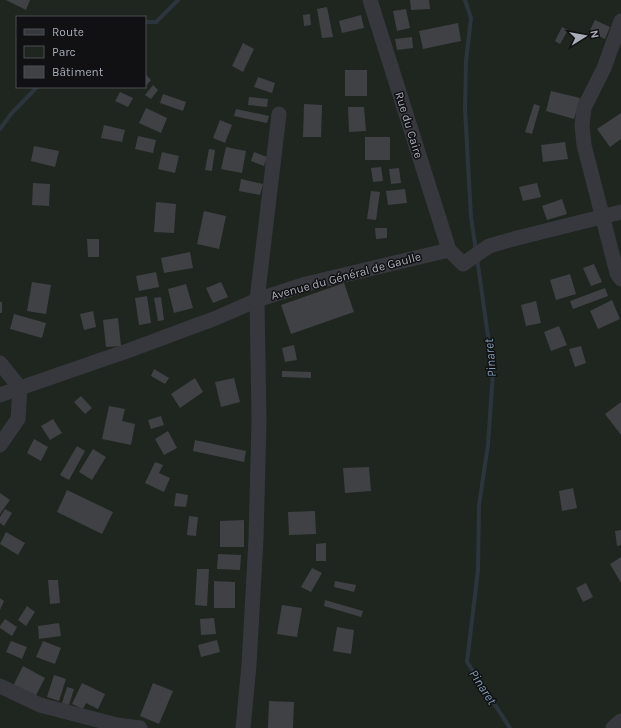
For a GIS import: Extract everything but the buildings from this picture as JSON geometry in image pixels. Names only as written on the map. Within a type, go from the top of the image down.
[{"type":"street","name":"Rue du Caire","points":[[370,0],[448,250]]},
{"type":"street","points":[[621,21],[604,68],[584,108],[582,125],[584,146],[617,273],[621,279]]},
{"type":"street","points":[[244,728],[256,539],[259,420],[257,300],[279,114]]},
{"type":"street","points":[[448,250],[463,264],[489,246],[621,212]]},
{"type":"street","name":"Avenue du Général de Gaulle","points":[[0,395],[130,350],[216,318],[257,300],[306,284],[448,250]]},
{"type":"street","points":[[0,363],[20,388],[18,419],[0,445]]},
{"type":"street","points":[[0,686],[40,705],[117,725],[140,728]]},
{"type":"street","points":[[613,728],[621,721]]},
{"type":"green space","points":[[0,0],[621,0],[621,728],[0,728]]},
{"type":"waterway","name":"Pinaret","points":[[146,22],[156,22],[178,0]]},
{"type":"waterway","name":"Pinaret","points":[[465,0],[471,18],[466,61],[465,109],[471,217],[476,251]]},
{"type":"waterway","name":"Pinaret","points":[[0,129],[11,114],[36,88]]},
{"type":"waterway","name":"Pinaret","points":[[477,258],[493,372],[488,445],[479,505],[478,570],[467,662],[510,728]]}]
